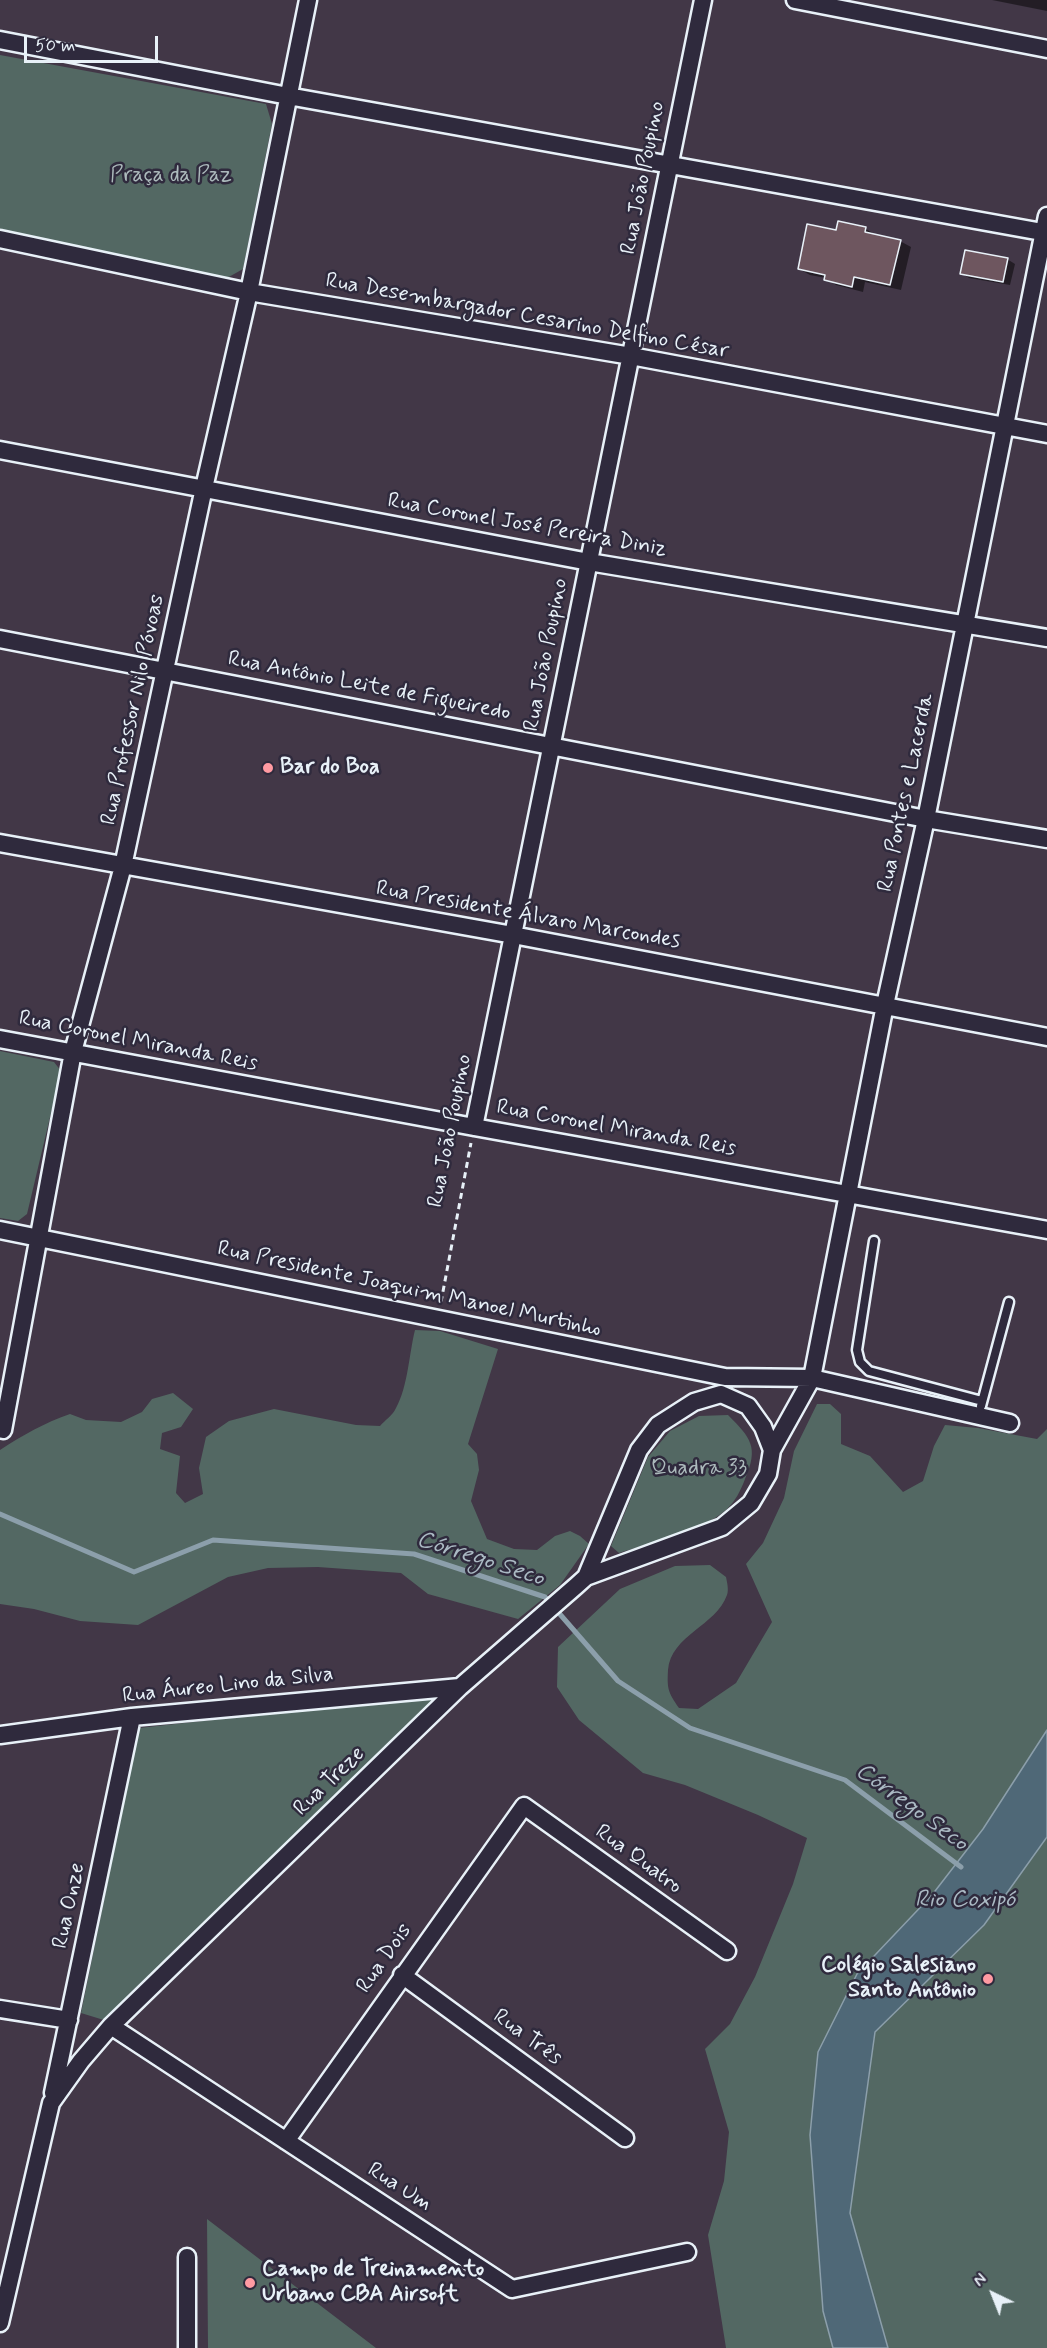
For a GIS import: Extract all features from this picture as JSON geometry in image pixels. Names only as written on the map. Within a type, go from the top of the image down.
[{"type":"street","name":"Rua Professor Nilo Póvoas","points":[[1,1430],[73,1052],[123,866],[204,488],[249,292],[308,0]]},
{"type":"street","name":"Rua João Poupino","points":[[474,1127],[703,0]]},
{"type":"street","points":[[795,0],[1047,49]]},
{"type":"street","points":[[0,40],[669,166],[948,213],[1046,227]]},
{"type":"street","name":"Rua Pontes e Lacerda","points":[[812,1378],[885,1005],[926,819],[1046,227]]},
{"type":"street","name":"Rua Desembargador Cesarino Delfino César","points":[[0,239],[249,292],[631,356],[1047,434]]},
{"type":"street","name":"Rua Coronel José Pereira Diniz","points":[[0,450],[589,562],[1047,638]]},
{"type":"street","name":"Rua Antônio Leite de Figueiredo","points":[[0,639],[926,819],[1047,839]]},
{"type":"street","name":"Rua Presidente Álvaro Marcondes","points":[[0,843],[513,935],[1047,1037]]},
{"type":"street","name":"Rua Coronel Miranda Reis","points":[[0,1039],[1047,1230]]},
{"type":"street","name":"Rua Presidente Joaquim Manoel Murtinho","points":[[0,1230],[725,1377],[812,1378],[980,1408],[1010,1423]]},
{"type":"street","points":[[725,1377],[721,1394],[748,1406],[763,1427],[772,1450]]},
{"type":"street","name":"Rua Treze","points":[[51,2103],[81,2061],[111,2026],[460,1687],[581,1582],[722,1527],[751,1503],[768,1474],[772,1450],[812,1378]]},
{"type":"street","name":"Rua Treze","points":[[581,1582],[639,1450],[658,1425],[694,1402],[721,1394]]},
{"type":"street","name":"Rua Áureo Lino da Silva","points":[[0,1736],[132,1717],[460,1687]]},
{"type":"street","name":"Rua Onze","points":[[0,2324],[51,2103],[132,1717]]},
{"type":"street","name":"Rua Quatro","points":[[524,1806],[727,1951]]},
{"type":"street","name":"Rua Dois","points":[[286,2140],[524,1806]]},
{"type":"street","name":"Rua Três","points":[[402,1975],[625,2138]]},
{"type":"street","points":[[0,2010],[69,2020]]},
{"type":"street","name":"Rua Um","points":[[111,2026],[512,2289],[687,2252]]},
{"type":"street","points":[[187,2257],[187,2348]]},
{"type":"lane","points":[[874,1241],[857,1350],[860,1362],[869,1371],[980,1408],[1009,1302]]},
{"type":"path","name":"Rua João Poupino","points":[[437,1318],[474,1127]]},
{"type":"green space","name":"Praça da Paz","points":[[0,55],[266,104],[272,124],[243,269],[227,278],[0,229]]},
{"type":"green space","points":[[0,1051],[54,1062],[61,1071],[27,1214],[18,1221],[0,1218]]},
{"type":"green space","points":[[415,1330],[440,1331],[498,1349],[468,1444],[477,1454],[479,1470],[471,1501],[487,1539],[514,1549],[537,1550],[555,1536],[570,1531],[589,1544],[560,1585],[518,1619],[428,1594],[401,1573],[318,1567],[268,1568],[228,1577],[138,1625],[80,1621],[34,1609],[0,1604],[0,1450],[51,1421],[70,1414],[86,1420],[121,1422],[142,1412],[152,1399],[173,1393],[193,1409],[181,1427],[162,1433],[160,1449],[180,1456],[176,1493],[185,1503],[203,1494],[199,1468],[206,1437],[229,1421],[274,1409],[356,1425],[380,1426],[393,1413],[400,1399],[406,1380]]},
{"type":"green space","points":[[817,1404],[830,1404],[841,1414],[841,1444],[870,1456],[903,1492],[923,1481],[934,1446],[945,1425],[978,1428],[1037,1439],[1047,1429],[1047,1730],[983,1829],[932,1895],[857,1974],[818,2052],[810,2135],[823,2311],[833,2348],[726,2348],[708,2235],[724,2181],[729,2132],[705,2049],[730,2024],[755,1977],[793,1884],[807,1838],[685,1785],[643,1773],[579,1720],[557,1687],[558,1647],[620,1589],[675,1566],[710,1565],[726,1577],[727,1595],[714,1615],[677,1648],[668,1670],[669,1690],[679,1708],[698,1709],[736,1683],[772,1622],[746,1564],[763,1543],[784,1498],[794,1451]]},
{"type":"green space","name":"Quadra 33","points":[[728,1415],[747,1437],[752,1451],[749,1468],[740,1492],[732,1503],[726,1510],[704,1524],[675,1536],[619,1553],[611,1546],[648,1457],[670,1431],[699,1416]]},
{"type":"green space","points":[[428,1696],[440,1700],[129,1994],[107,2021],[81,2013],[139,1728]]},
{"type":"green space","points":[[1047,1837],[1047,2348],[888,2348],[850,2213],[875,2032],[984,1925]]},
{"type":"green space","name":"Campo de Treinamento Urbano CBA Airsoft","points":[[207,2219],[376,2348],[208,2348]]},
{"type":"water","name":"Rio Coxipó","points":[[1047,1730],[1047,1837],[984,1925],[875,2032],[850,2213],[888,2348],[833,2348],[823,2311],[810,2135],[818,2052],[857,1974],[932,1895],[983,1829]]},
{"type":"building","points":[[838,221],[866,227],[865,232],[901,240],[890,285],[854,277],[852,287],[824,280],[825,275],[798,269],[807,224],[836,230]]},
{"type":"building","points":[[965,250],[1008,258],[1003,282],[960,274]]},
{"type":"waterway","name":"Córrego Seco","points":[[0,1514],[134,1572],[213,1540],[414,1554],[545,1597],[618,1681],[690,1728],[845,1780],[961,1867]]},
{"type":"place","name":"Bar do Boa","points":[[268,768]]},
{"type":"place","name":"Colégio Salesiano Santo Antônio","points":[[988,1979]]},
{"type":"place","name":"Campo de Treinamento Urbano CBA Airsoft","points":[[250,2283]]}]
